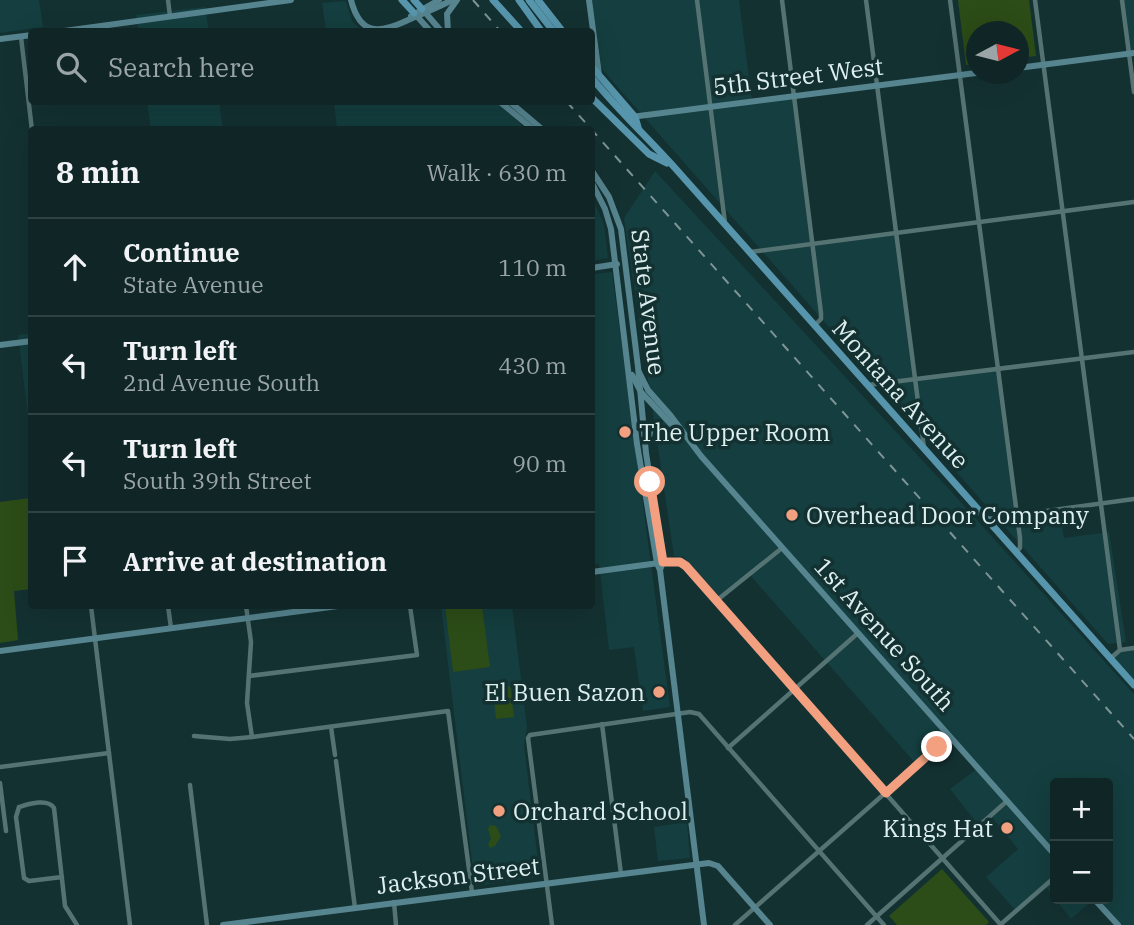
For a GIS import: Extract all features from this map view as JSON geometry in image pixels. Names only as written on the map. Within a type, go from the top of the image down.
[{"type":"main road","points":[[402,0],[420,13]]},
{"type":"main road","points":[[414,0],[420,13]]},
{"type":"main road","points":[[493,0],[518,28]]},
{"type":"main road","points":[[519,0],[539,28]]},
{"type":"main road","points":[[533,1],[551,28]]},
{"type":"main road","points":[[533,1],[559,28]]},
{"type":"main road","name":"Montana Avenue","points":[[595,77],[635,117],[639,127]]},
{"type":"main road","name":"Montana Avenue","points":[[595,77],[625,118],[639,127],[1134,685]]},
{"type":"main road","points":[[595,101],[649,153],[675,168]]},
{"type":"street","points":[[168,0],[170,16]]},
{"type":"street","points":[[85,28],[243,3],[290,0]]},
{"type":"street","points":[[351,0],[357,17],[370,28]]},
{"type":"street","points":[[390,28],[408,20],[439,0]]},
{"type":"street","points":[[420,13],[454,0]]},
{"type":"street","points":[[448,28],[447,14],[454,0]]},
{"type":"street","points":[[589,0],[591,28]]},
{"type":"street","points":[[697,0],[725,224]]},
{"type":"street","points":[[782,0],[821,313],[821,319],[814,326]]},
{"type":"street","points":[[866,0],[924,449]]},
{"type":"street","points":[[950,0],[1021,543],[1016,552]]},
{"type":"street","points":[[1035,0],[1120,650]]},
{"type":"street","points":[[1122,0],[1134,92]]},
{"type":"street","points":[[420,13],[429,28]]},
{"type":"street","points":[[420,13],[437,28]]},
{"type":"street","points":[[0,39],[28,36]]},
{"type":"street","points":[[21,37],[28,91]]},
{"type":"street","points":[[1029,67],[1131,53]]},
{"type":"street","name":"5th Street West","points":[[625,118],[966,74]]},
{"type":"street","points":[[30,105],[32,126]]},
{"type":"street","points":[[504,105],[529,126]]},
{"type":"street","points":[[514,105],[538,126]]},
{"type":"street","name":"State Avenue","points":[[595,175],[606,190],[616,212],[626,263],[646,453],[704,925]]},
{"type":"street","name":"State Avenue","points":[[595,189],[609,219],[637,444],[660,565]]},
{"type":"street","points":[[749,252],[1134,202]]},
{"type":"street","points":[[595,268],[626,263]]},
{"type":"street","name":"1st Avenue South","points":[[622,317],[633,380],[641,392],[687,439],[1050,849]]},
{"type":"street","points":[[0,345],[28,342]]},
{"type":"street","points":[[867,385],[1134,352]]},
{"type":"street","name":"1st Avenue South","points":[[639,372],[648,390],[687,439]]},
{"type":"street","points":[[646,453],[649,432],[653,426],[662,427],[687,439]]},
{"type":"street","points":[[986,519],[1134,499]]},
{"type":"street","points":[[716,601],[782,548]]},
{"type":"street","points":[[595,572],[680,562],[686,566],[1000,925],[1050,881]]},
{"type":"street","points":[[91,609],[130,925]]},
{"type":"street","points":[[168,609],[171,628]]},
{"type":"street","points":[[246,609],[251,642],[247,702],[252,737]]},
{"type":"street","points":[[0,651],[304,609]]},
{"type":"street","points":[[249,676],[417,655],[410,609]]},
{"type":"street","points":[[728,748],[858,633]]},
{"type":"street","points":[[1111,658],[1120,650],[1134,648]]},
{"type":"street","points":[[194,736],[230,739],[252,737],[448,711],[472,892]]},
{"type":"street","points":[[552,925],[528,738],[533,734],[690,712],[699,714],[884,925]]},
{"type":"street","points":[[602,724],[621,874]]},
{"type":"street","points":[[331,727],[355,908]]},
{"type":"street","points":[[736,925],[950,736]]},
{"type":"street","points":[[0,766],[109,753]]},
{"type":"street","points":[[0,783],[6,831]]},
{"type":"street","points":[[190,785],[207,925]]},
{"type":"street","points":[[867,925],[1007,801]]},
{"type":"street","points":[[62,877],[29,881],[24,878],[16,817],[19,807],[48,802],[53,805],[67,911],[77,925]]},
{"type":"street","points":[[697,864],[716,864],[770,925]]},
{"type":"street","name":"Jackson Street","points":[[223,925],[697,864]]},
{"type":"street","points":[[394,902],[396,925]]},
{"type":"street","points":[[1099,904],[1118,925]]},
{"type":"shaded area","points":[[0,0],[39,0],[43,27],[0,33]]},
{"type":"shaded area","points":[[588,0],[739,0],[752,101],[794,95],[813,243],[896,233],[916,380],[998,369],[1017,514],[1059,508],[1064,538],[1109,532],[1126,642],[1108,644],[595,61],[595,28],[590,28]]},
{"type":"shaded area","points":[[1122,0],[1134,0],[1134,53],[1129,53]]},
{"type":"shaded area","points":[[346,2],[352,21],[359,28],[326,28],[322,3]]},
{"type":"shaded area","points":[[205,7],[208,28],[138,28],[136,15]]},
{"type":"shaded area","points":[[147,105],[219,105],[223,126],[151,126]]},
{"type":"shaded area","points":[[334,105],[499,105],[523,126],[337,126]]},
{"type":"shaded area","points":[[655,171],[1134,694],[1134,925],[1118,925],[1099,904],[1113,904],[1113,778],[1050,778],[1050,892],[1045,886],[1016,911],[986,877],[1018,849],[991,816],[979,826],[950,789],[978,768],[950,737],[917,765],[750,575],[716,601],[684,557],[674,556],[624,218]]},
{"type":"shaded area","points":[[595,204],[604,224],[608,258],[595,260]]},
{"type":"shaded area","points":[[612,272],[670,707],[643,711],[634,647],[609,650],[599,564],[595,564],[595,274]]},
{"type":"shaded area","points":[[28,333],[28,416],[18,335]]},
{"type":"shaded area","name":"Orchard School","points":[[441,609],[512,609],[527,727],[524,745],[540,877],[475,886]]},
{"type":"shaded area","points":[[1134,648],[1134,685],[1111,658],[1120,650]]},
{"type":"shaded area","points":[[687,822],[690,858],[658,861],[654,827]]},
{"type":"shaded area","points":[[1059,904],[1088,904],[1071,919]]},
{"type":"green space","points":[[958,0],[1029,0],[1036,56],[1029,57],[1029,21],[966,21],[966,65]]},
{"type":"green space","points":[[28,498],[28,589],[14,591],[18,640],[0,643],[0,502]]},
{"type":"green space","points":[[445,609],[482,609],[490,667],[453,672]]},
{"type":"green space","points":[[510,686],[514,717],[496,719],[493,689]]},
{"type":"green space","points":[[490,825],[496,826],[501,836],[495,846],[490,848],[488,829]]},
{"type":"green space","points":[[942,869],[989,922],[986,925],[897,925],[889,916]]},
{"type":"railway","points":[[473,0],[498,28]]},
{"type":"railway","points":[[570,105],[588,126]]},
{"type":"railway","points":[[595,133],[1134,739]]},
{"type":"place","name":"The Upper Room","points":[[625,432]]},
{"type":"place","name":"Overhead Door Company","points":[[792,515]]},
{"type":"place","name":"El Buen Sazon","points":[[659,692]]},
{"type":"place","name":"Orchard School","points":[[499,811]]},
{"type":"place","name":"Kings Hat","points":[[1007,828]]},
{"type":"route","points":[[650,482],[663,562],[680,562],[686,566],[886,793],[937,747]]}]
